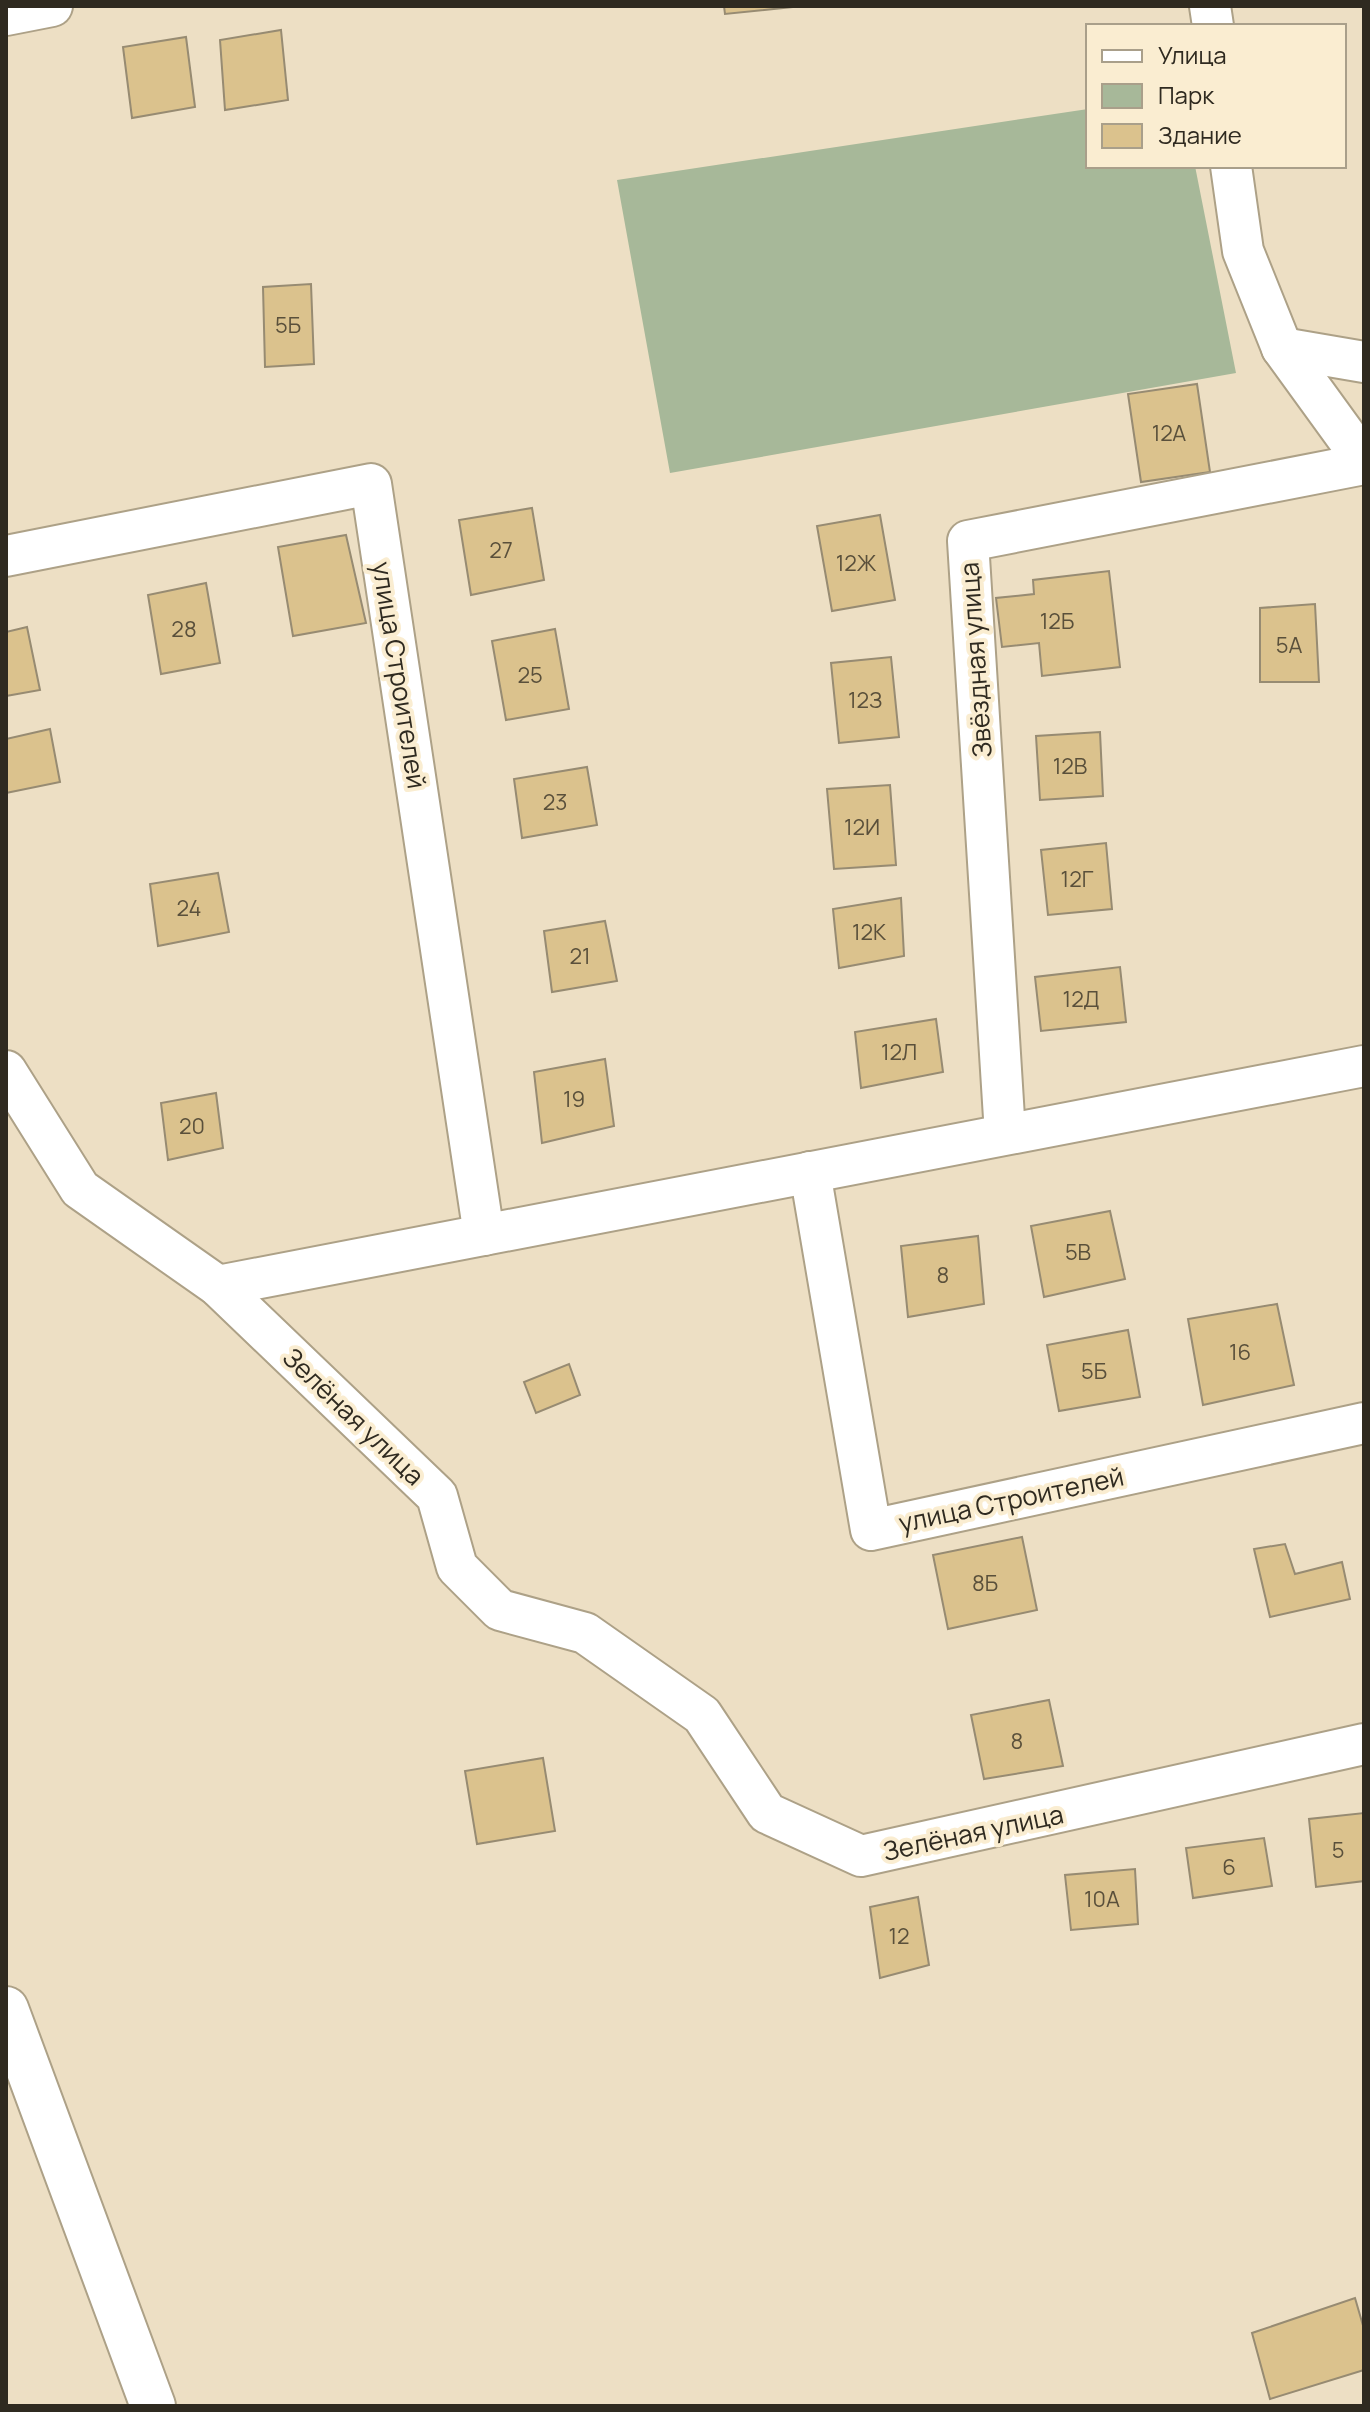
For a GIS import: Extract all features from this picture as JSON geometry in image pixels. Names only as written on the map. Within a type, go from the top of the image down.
[{"type":"main road","points":[[6,2009],[153,2406]]},
{"type":"street","points":[[6,15],[52,6]]},
{"type":"street","points":[[1231,168],[1243,251],[1282,348],[1364,463]]},
{"type":"street","points":[[1282,348],[1364,362]]},
{"type":"street","name":"Звёздная улица","points":[[1005,1134],[968,541],[1364,463]]},
{"type":"street","name":"улица Строителей","points":[[6,556],[371,484],[484,1235]]},
{"type":"street","points":[[218,1286],[1364,1066]]},
{"type":"street","name":"Зелёная улица","points":[[6,1071],[80,1189],[218,1286],[437,1496],[457,1567],[500,1610],[585,1633],[702,1715],[767,1813],[861,1856],[1364,1744]]},
{"type":"street","name":"улица Строителей","points":[[810,1172],[871,1530],[1364,1423]]},
{"type":"green space","points":[[1086,109],[1086,168],[1195,168],[1236,373],[670,473],[617,180]]},
{"type":"building","points":[[724,6],[792,6],[792,7],[725,14]]},
{"type":"building","points":[[281,30],[288,100],[225,110],[220,40]]},
{"type":"building","points":[[186,37],[195,107],[132,118],[123,47]]},
{"type":"building","points":[[311,284],[314,364],[265,367],[263,287]]},
{"type":"building","points":[[1197,384],[1210,472],[1141,482],[1128,394]]},
{"type":"building","points":[[532,508],[544,580],[471,595],[459,520]]},
{"type":"building","points":[[880,515],[895,600],[832,611],[817,526]]},
{"type":"building","points":[[346,535],[366,623],[293,636],[278,547]]},
{"type":"building","points":[[1109,571],[1120,667],[1042,676],[1039,643],[1002,647],[996,598],[1034,594],[1033,580]]},
{"type":"building","points":[[206,583],[220,663],[161,674],[148,595]]},
{"type":"building","points":[[1315,604],[1319,682],[1260,682],[1260,608]]},
{"type":"building","points":[[27,627],[40,690],[6,696],[6,632]]},
{"type":"building","points":[[555,629],[569,709],[506,720],[492,641]]},
{"type":"building","points":[[891,657],[899,737],[839,743],[831,663]]},
{"type":"building","points":[[50,729],[60,782],[6,793],[6,739]]},
{"type":"building","points":[[1100,732],[1103,796],[1040,800],[1036,736]]},
{"type":"building","points":[[587,767],[597,825],[522,838],[514,779]]},
{"type":"building","points":[[890,785],[896,865],[834,869],[827,789]]},
{"type":"building","points":[[1106,843],[1112,909],[1048,915],[1041,850]]},
{"type":"building","points":[[218,873],[229,932],[158,946],[150,884]]},
{"type":"building","points":[[901,898],[904,956],[839,968],[833,909]]},
{"type":"building","points":[[605,921],[617,981],[552,992],[544,931]]},
{"type":"building","points":[[1120,967],[1126,1022],[1041,1031],[1035,977]]},
{"type":"building","points":[[936,1019],[943,1072],[861,1088],[855,1032]]},
{"type":"building","points":[[605,1059],[614,1126],[542,1143],[534,1072]]},
{"type":"building","points":[[216,1093],[223,1148],[168,1160],[161,1103]]},
{"type":"building","points":[[1110,1211],[1125,1279],[1044,1297],[1031,1226]]},
{"type":"building","points":[[978,1236],[984,1304],[908,1317],[901,1246]]},
{"type":"building","points":[[1277,1304],[1294,1385],[1203,1405],[1188,1319]]},
{"type":"building","points":[[1128,1330],[1140,1397],[1059,1411],[1047,1345]]},
{"type":"building","points":[[569,1364],[580,1395],[536,1413],[524,1382]]},
{"type":"building","points":[[1022,1537],[1037,1610],[948,1629],[933,1555]]},
{"type":"building","points":[[1285,1544],[1295,1574],[1342,1562],[1350,1599],[1270,1617],[1254,1549]]},
{"type":"building","points":[[1049,1700],[1063,1766],[984,1779],[971,1715]]},
{"type":"building","points":[[543,1758],[555,1831],[477,1844],[465,1771]]},
{"type":"building","points":[[1364,1813],[1364,1881],[1316,1887],[1309,1819]]},
{"type":"building","points":[[1264,1838],[1272,1886],[1193,1898],[1186,1848]]},
{"type":"building","points":[[1135,1869],[1138,1924],[1071,1930],[1065,1875]]},
{"type":"building","points":[[918,1897],[929,1965],[880,1978],[870,1907]]},
{"type":"building","points":[[1355,2298],[1364,2329],[1364,2370],[1270,2399],[1252,2333]]}]
